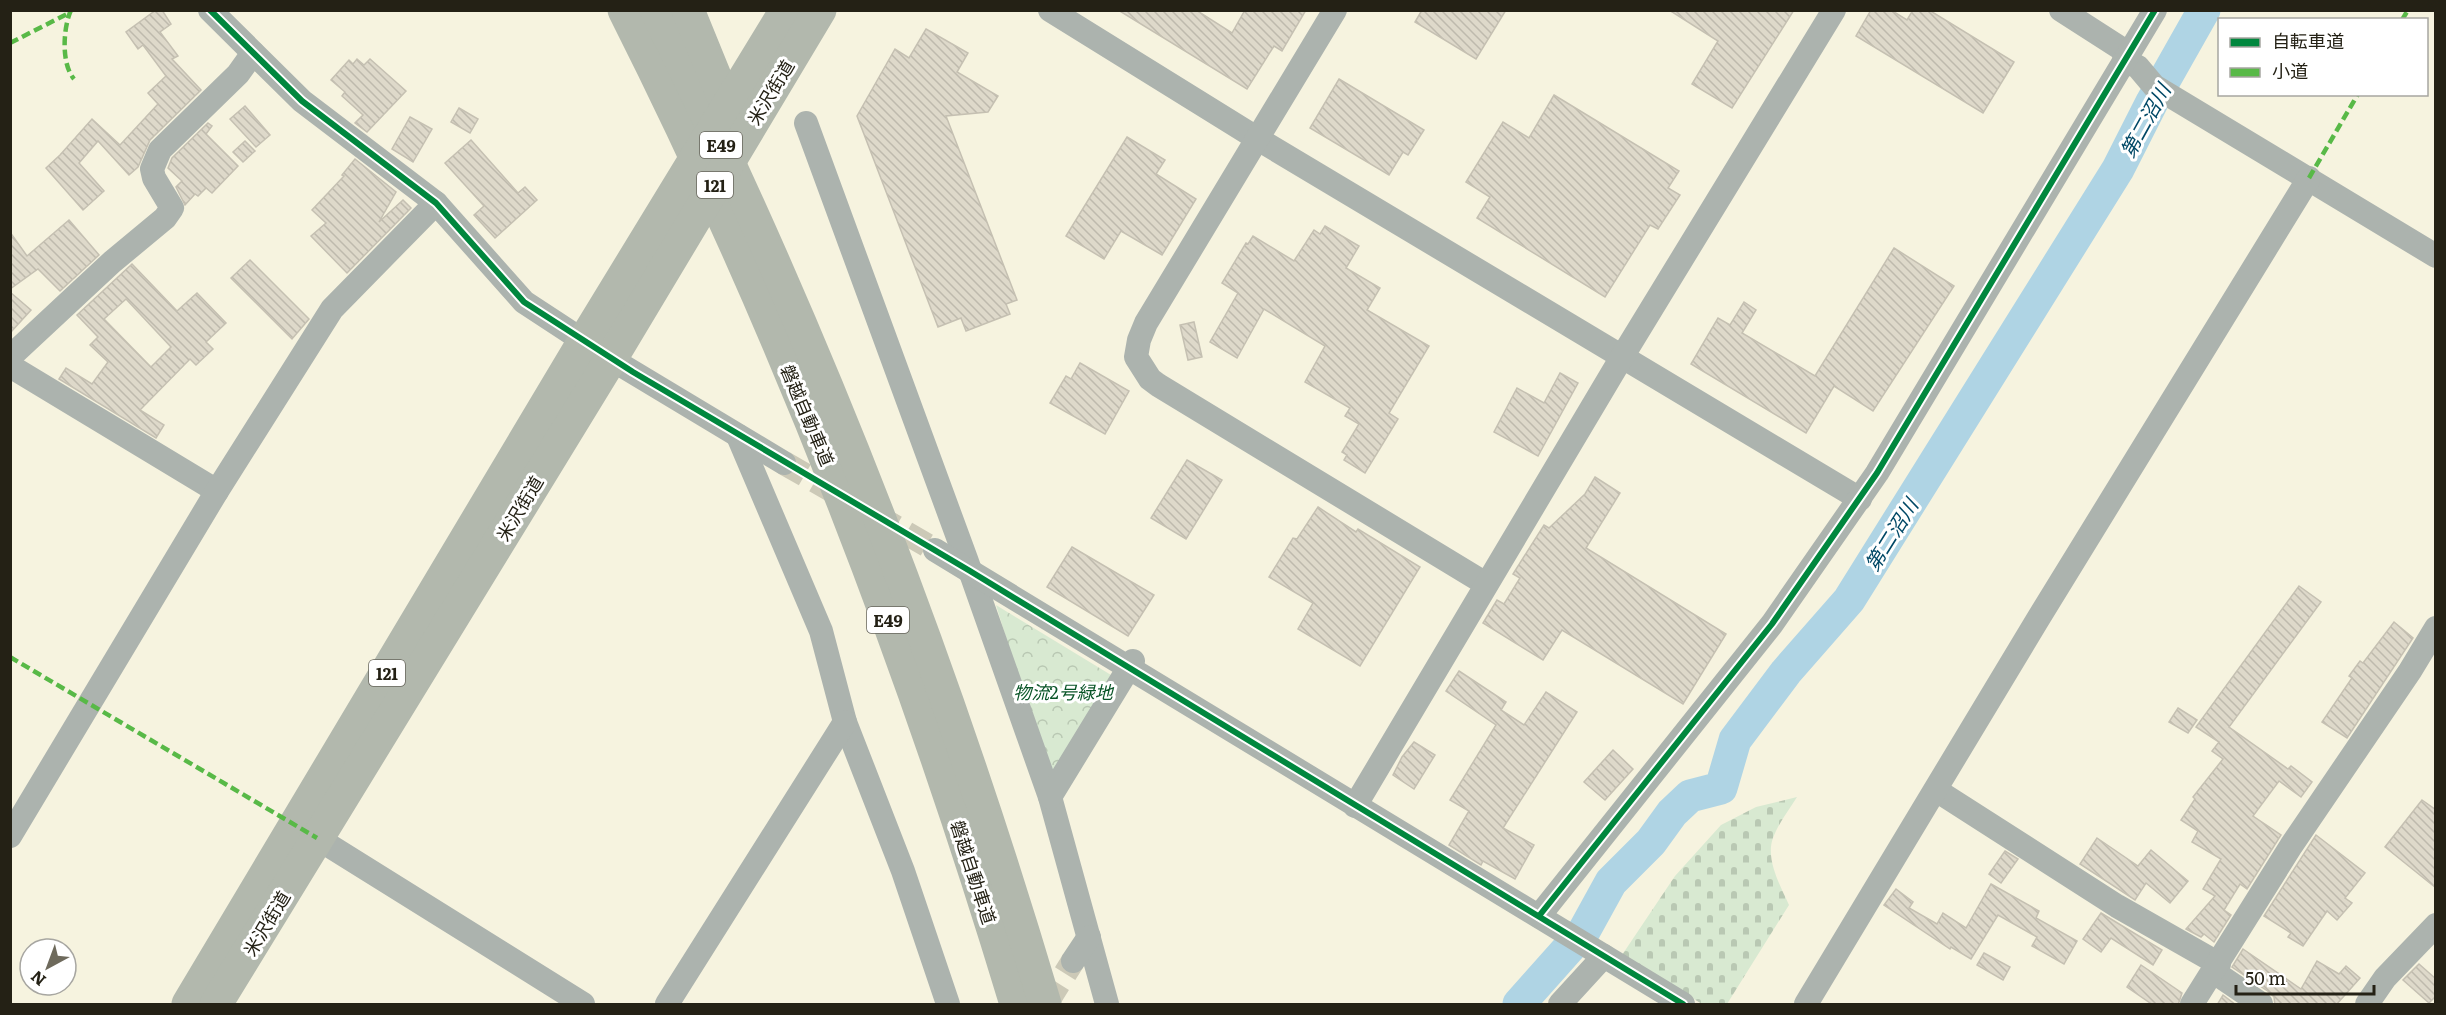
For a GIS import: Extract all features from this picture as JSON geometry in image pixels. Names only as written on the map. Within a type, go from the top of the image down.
[{"type":"highway","name":"磐越自動車道","points":[[624,10],[677,114],[736,244],[874,578],[969,852],[1016,1005]]},
{"type":"highway","points":[[656,10],[702,75]]},
{"type":"highway","points":[[688,10],[702,75]]},
{"type":"highway","name":"米沢街道","points":[[188,1005],[584,341],[786,10]]},
{"type":"highway","name":"米沢街道","points":[[216,1005],[611,359],[820,10]]},
{"type":"highway","name":"磐越自動車道","points":[[702,75],[756,200],[897,564],[994,842],[1045,1005]]},
{"type":"street","points":[[210,10],[302,101],[436,203],[524,302],[611,359],[784,463]]},
{"type":"street","points":[[779,78],[800,65],[832,10]]},
{"type":"street","points":[[1050,10],[1258,139],[1860,499]]},
{"type":"street","points":[[1335,10],[1146,323],[1136,357],[1158,385],[1485,584]]},
{"type":"street","points":[[1355,806],[1485,584],[1834,10]]},
{"type":"street","points":[[2061,10],[2126,57],[2160,90],[2436,256]]},
{"type":"street","points":[[1549,922],[1772,624],[1860,499],[2155,10]]},
{"type":"street","points":[[10,357],[112,262],[165,218],[172,208],[154,178],[153,169],[160,150],[238,74],[253,53]]},
{"type":"street","points":[[806,123],[1050,797],[1107,1005]]},
{"type":"street","points":[[1806,1005],[2038,618],[2309,178]]},
{"type":"street","points":[[10,836],[217,491],[332,309],[436,203]]},
{"type":"street","points":[[10,366],[217,491]]},
{"type":"street","points":[[738,436],[821,631],[845,722],[903,871],[948,1005]]},
{"type":"street","points":[[935,550],[1131,664],[1355,806],[1683,1005]]},
{"type":"street","points":[[2192,1005],[2291,846],[2410,671],[2436,628]]},
{"type":"street","points":[[1050,797],[1131,664]]},
{"type":"street","points":[[667,1005],[845,722]]},
{"type":"street","points":[[1936,790],[2217,968],[2261,1005]]},
{"type":"street","points":[[317,838],[583,1005]]},
{"type":"street","points":[[2367,1005],[2385,978],[2436,925]]},
{"type":"street","points":[[1073,961],[1089,937]]},
{"type":"street","points":[[1560,1005],[1599,953]]},
{"type":"green space","name":"物流2号緑地","points":[[996,605],[1116,678],[1051,784]]},
{"type":"green space","points":[[1797,797],[1778,828],[1771,846],[1772,864],[1789,905],[1727,1004],[1702,1004],[1622,955],[1675,876],[1721,825],[1756,807]]},
{"type":"building","points":[[156,10],[162,10],[171,24],[160,32],[178,56],[172,59],[201,90],[150,140],[138,167],[129,175],[98,141],[79,163],[104,191],[83,210],[46,168],[92,119],[120,145],[158,104],[148,93],[166,76],[143,45],[138,49],[126,32]]},
{"type":"building","points":[[1118,10],[1196,10],[1232,33],[1245,10],[1306,10],[1282,51],[1274,46],[1247,89]]},
{"type":"building","points":[[1422,10],[1506,10],[1476,59],[1415,22]]},
{"type":"building","points":[[1669,10],[1794,10],[1732,108],[1692,84],[1718,41]]},
{"type":"building","points":[[1871,10],[1891,10],[1907,20],[1913,10],[1929,10],[2014,62],[1983,113],[1856,36]]},
{"type":"building","points":[[926,29],[968,53],[957,72],[998,96],[988,112],[946,116],[1017,300],[1006,304],[1010,314],[966,331],[961,318],[938,327],[857,116],[895,49],[909,58]]},
{"type":"building","points":[[357,59],[364,65],[370,59],[406,91],[367,132],[355,123],[363,115],[342,96],[345,92],[331,80],[349,60],[353,64]]},
{"type":"building","points":[[1339,79],[1424,130],[1408,155],[1403,152],[1389,175],[1310,128]]},
{"type":"building","points":[[1554,95],[1679,171],[1668,188],[1680,195],[1658,229],[1650,225],[1605,297],[1477,218],[1490,197],[1466,182],[1503,122],[1529,138]]},
{"type":"building","points":[[245,106],[270,135],[256,147],[230,119]]},
{"type":"building","points":[[459,108],[478,119],[470,133],[451,122]]},
{"type":"building","points":[[410,117],[432,129],[413,162],[392,149]]},
{"type":"building","points":[[208,123],[212,126],[206,134],[238,166],[212,193],[206,188],[198,196],[195,194],[185,205],[176,187],[182,181],[168,168],[172,158]]},
{"type":"building","points":[[1127,137],[1165,160],[1156,174],[1196,199],[1162,255],[1121,231],[1104,259],[1066,236]]},
{"type":"building","points":[[471,140],[518,193],[525,187],[537,200],[495,238],[474,215],[484,206],[445,163]]},
{"type":"building","points":[[245,141],[255,151],[243,162],[233,152]]},
{"type":"building","points":[[355,159],[396,192],[379,222],[403,200],[411,208],[347,273],[311,236],[326,223],[312,210],[344,176],[342,175]]},
{"type":"building","points":[[69,220],[99,255],[60,291],[38,269],[10,289],[10,232],[27,256]]},
{"type":"building","points":[[1325,226],[1359,246],[1346,268],[1380,288],[1367,310],[1429,346],[1389,413],[1398,419],[1365,473],[1344,460],[1347,455],[1342,452],[1359,424],[1345,416],[1350,408],[1305,382],[1325,346],[1264,309],[1237,358],[1210,342],[1238,293],[1222,283],[1246,243],[1248,244],[1253,236],[1294,261],[1314,230],[1320,234]]},
{"type":"building","points":[[1894,248],[1954,286],[1873,411],[1834,386],[1806,433],[1691,364],[1718,318],[1730,325],[1744,302],[1756,310],[1742,333],[1815,376]]},
{"type":"building","points":[[250,260],[309,319],[292,339],[231,278]]},
{"type":"building","points":[[132,264],[177,311],[197,293],[226,323],[206,342],[213,349],[196,365],[190,359],[140,410],[164,425],[156,438],[59,379],[66,368],[92,384],[108,362],[90,345],[98,337],[77,315]],"holes":[[[126,299],[171,347],[151,367],[104,319]]]},
{"type":"building","points":[[10,292],[31,310],[10,333]]},
{"type":"building","points":[[1194,322],[1202,357],[1188,360],[1180,325]]},
{"type":"building","points":[[1080,363],[1129,391],[1105,434],[1050,403],[1066,376],[1071,379]]},
{"type":"building","points":[[1560,373],[1578,383],[1538,456],[1494,432],[1517,388],[1544,403]]},
{"type":"building","points":[[1187,460],[1222,480],[1186,539],[1151,518]]},
{"type":"building","points":[[1595,477],[1620,493],[1586,548],[1726,634],[1683,704],[1562,630],[1543,660],[1483,623],[1497,600],[1504,604],[1520,578],[1513,574],[1544,525],[1549,528],[1585,494]]},
{"type":"building","points":[[1318,507],[1356,532],[1358,529],[1420,567],[1360,666],[1298,629],[1313,603],[1269,577],[1293,538],[1297,539]]},
{"type":"building","points":[[1072,547],[1154,595],[1128,636],[1047,587]]},
{"type":"building","points":[[2299,586],[2321,602],[2229,727],[2288,769],[2291,766],[2312,782],[2301,797],[2279,781],[2253,816],[2281,835],[2247,889],[2240,884],[2224,910],[2231,915],[2214,942],[2204,934],[2201,937],[2186,929],[2215,896],[2203,889],[2221,859],[2192,842],[2198,831],[2181,820],[2195,799],[2193,797],[2223,759],[2212,751],[2219,742],[2196,727]]},
{"type":"building","points":[[2394,622],[2413,638],[2347,738],[2322,722],[2352,678],[2349,676],[2360,661],[2363,663]]},
{"type":"building","points":[[1459,671],[1506,702],[1501,710],[1524,725],[1546,692],[1577,712],[1503,828],[1534,845],[1515,879],[1483,861],[1481,865],[1449,845],[1469,811],[1450,800],[1496,725],[1446,691]]},
{"type":"building","points":[[2178,708],[2197,720],[2188,733],[2169,722]]},
{"type":"building","points":[[1414,742],[1435,755],[1414,789],[1393,775],[1402,757]]},
{"type":"building","points":[[1613,750],[1633,769],[1605,800],[1584,782]]},
{"type":"building","points":[[2422,800],[2436,810],[2436,888],[2385,847]]},
{"type":"building","points":[[2316,835],[2365,873],[2345,898],[2352,903],[2337,920],[2327,911],[2303,946],[2288,937],[2291,933],[2264,916]]},
{"type":"building","points":[[2097,838],[2138,866],[2151,850],[2188,881],[2170,903],[2146,883],[2135,900],[2080,864]]},
{"type":"building","points":[[2005,851],[2018,859],[2001,883],[1989,874]]},
{"type":"building","points":[[1991,884],[2039,911],[2036,918],[2077,941],[2064,964],[2032,946],[2037,937],[1998,915],[1971,959],[1951,947],[1950,949],[1884,905],[1896,889],[1913,902],[1909,908],[1937,924],[1943,913],[1966,928]]},
{"type":"building","points":[[2101,913],[2162,950],[2153,965],[2111,938],[2101,952],[2083,939]]},
{"type":"building","points":[[2243,949],[2301,989],[2317,961],[2339,974],[2346,966],[2360,978],[2336,1005],[2275,1005],[2274,997],[2269,992],[2232,967]]},
{"type":"building","points":[[1984,953],[2010,967],[2003,980],[1977,965]]},
{"type":"building","points":[[2419,964],[2436,979],[2436,996],[2429,1003],[2403,980]]},
{"type":"building","points":[[2141,965],[2182,993],[2178,1005],[2153,1005],[2127,987]]},
{"type":"building","points":[[2223,995],[2236,1005],[2217,1005]]},
{"type":"waterway","name":"第二沼川","points":[[1519,1004],[1584,931],[1611,882],[1651,842],[1672,813],[1690,796],[1721,788],[1735,740],[1786,672],[1849,600],[2118,169],[2152,102],[2204,10]]},
{"type":"tunnel","points":[[784,463],[845,498]]},
{"type":"tunnel","points":[[875,515],[935,550]]},
{"type":"tunnel","points":[[1046,1004],[1073,961]]},
{"type":"marked path","points":[[71,10],[66,26],[65,55],[74,79]]},
{"type":"marked path","points":[[2403,18],[2408,10]]},
{"type":"marked path","points":[[10,43],[69,13]]},
{"type":"marked path","points":[[2309,178],[2357,96]]},
{"type":"marked path","points":[[10,657],[317,838]]},
{"type":"cycle path","points":[[210,10],[302,101],[436,203],[524,302],[633,372],[970,571],[1683,1004]]},
{"type":"cycle path","points":[[1539,916],[1772,624],[1877,473],[2155,10]]}]
